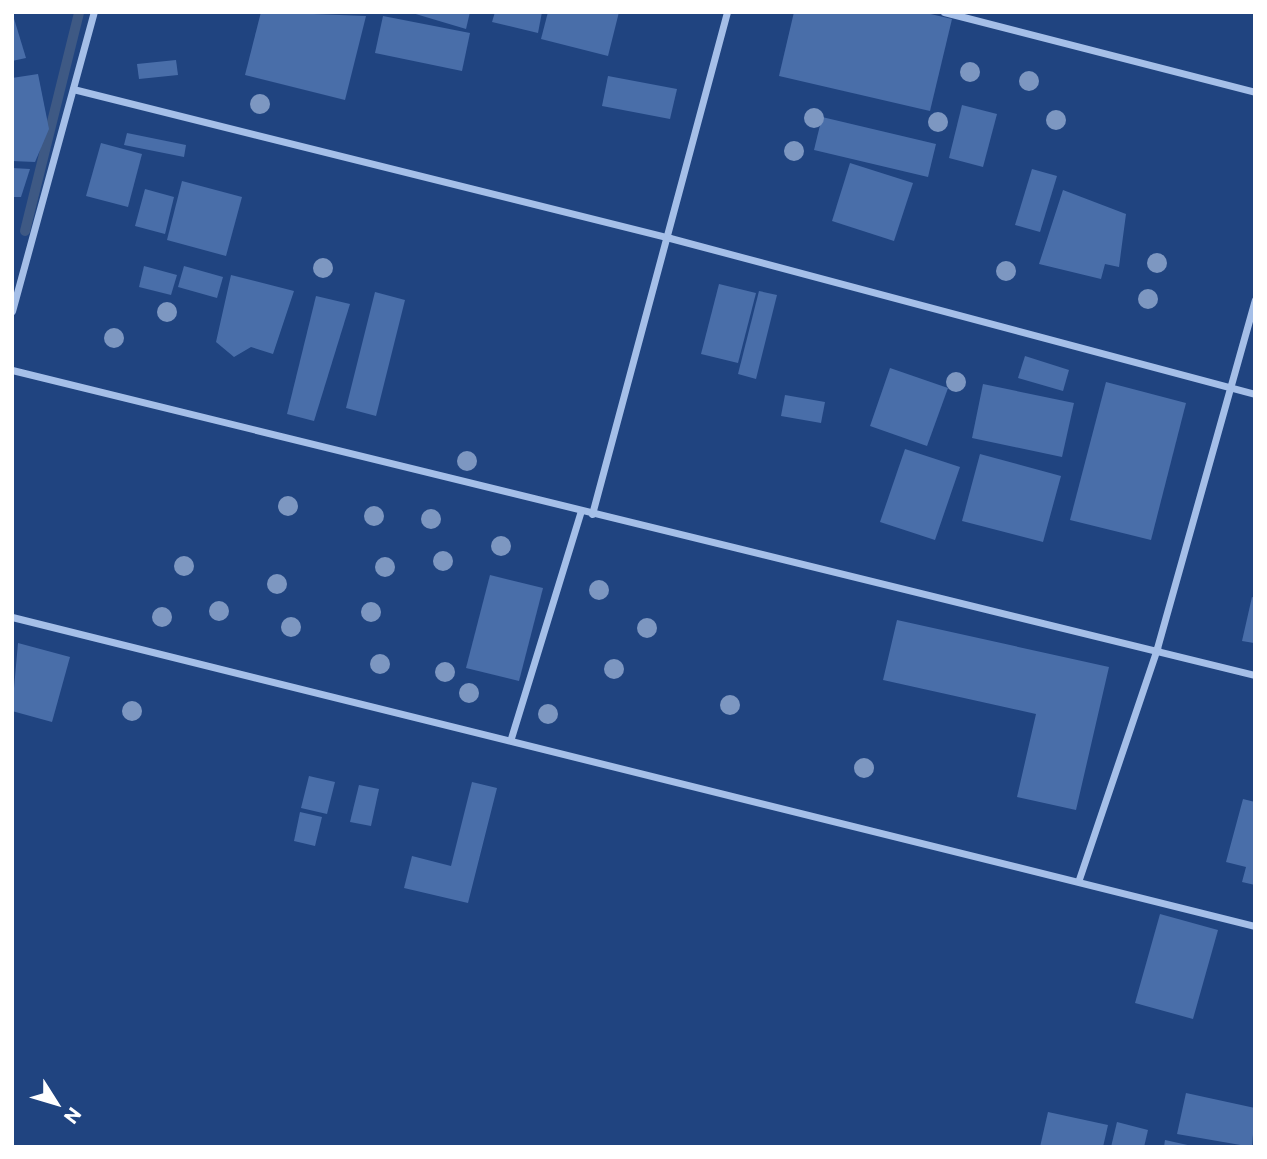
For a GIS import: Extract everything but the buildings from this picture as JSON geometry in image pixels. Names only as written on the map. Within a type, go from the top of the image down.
[{"type":"street","points":[[12,312],[94,12]]},
{"type":"street","points":[[592,514],[670,238],[727,12]]},
{"type":"street","points":[[944,12],[1255,92]]},
{"type":"street","points":[[74,89],[670,238],[1255,394]]},
{"type":"street","points":[[1079,879],[1157,648],[1255,299]]},
{"type":"street","points":[[12,370],[592,514],[1157,648],[1255,675]]},
{"type":"street","points":[[511,738],[581,511]]},
{"type":"street","points":[[12,617],[1079,879],[1255,926]]},
{"type":"waterway","points":[[25,231],[79,12]]}]
